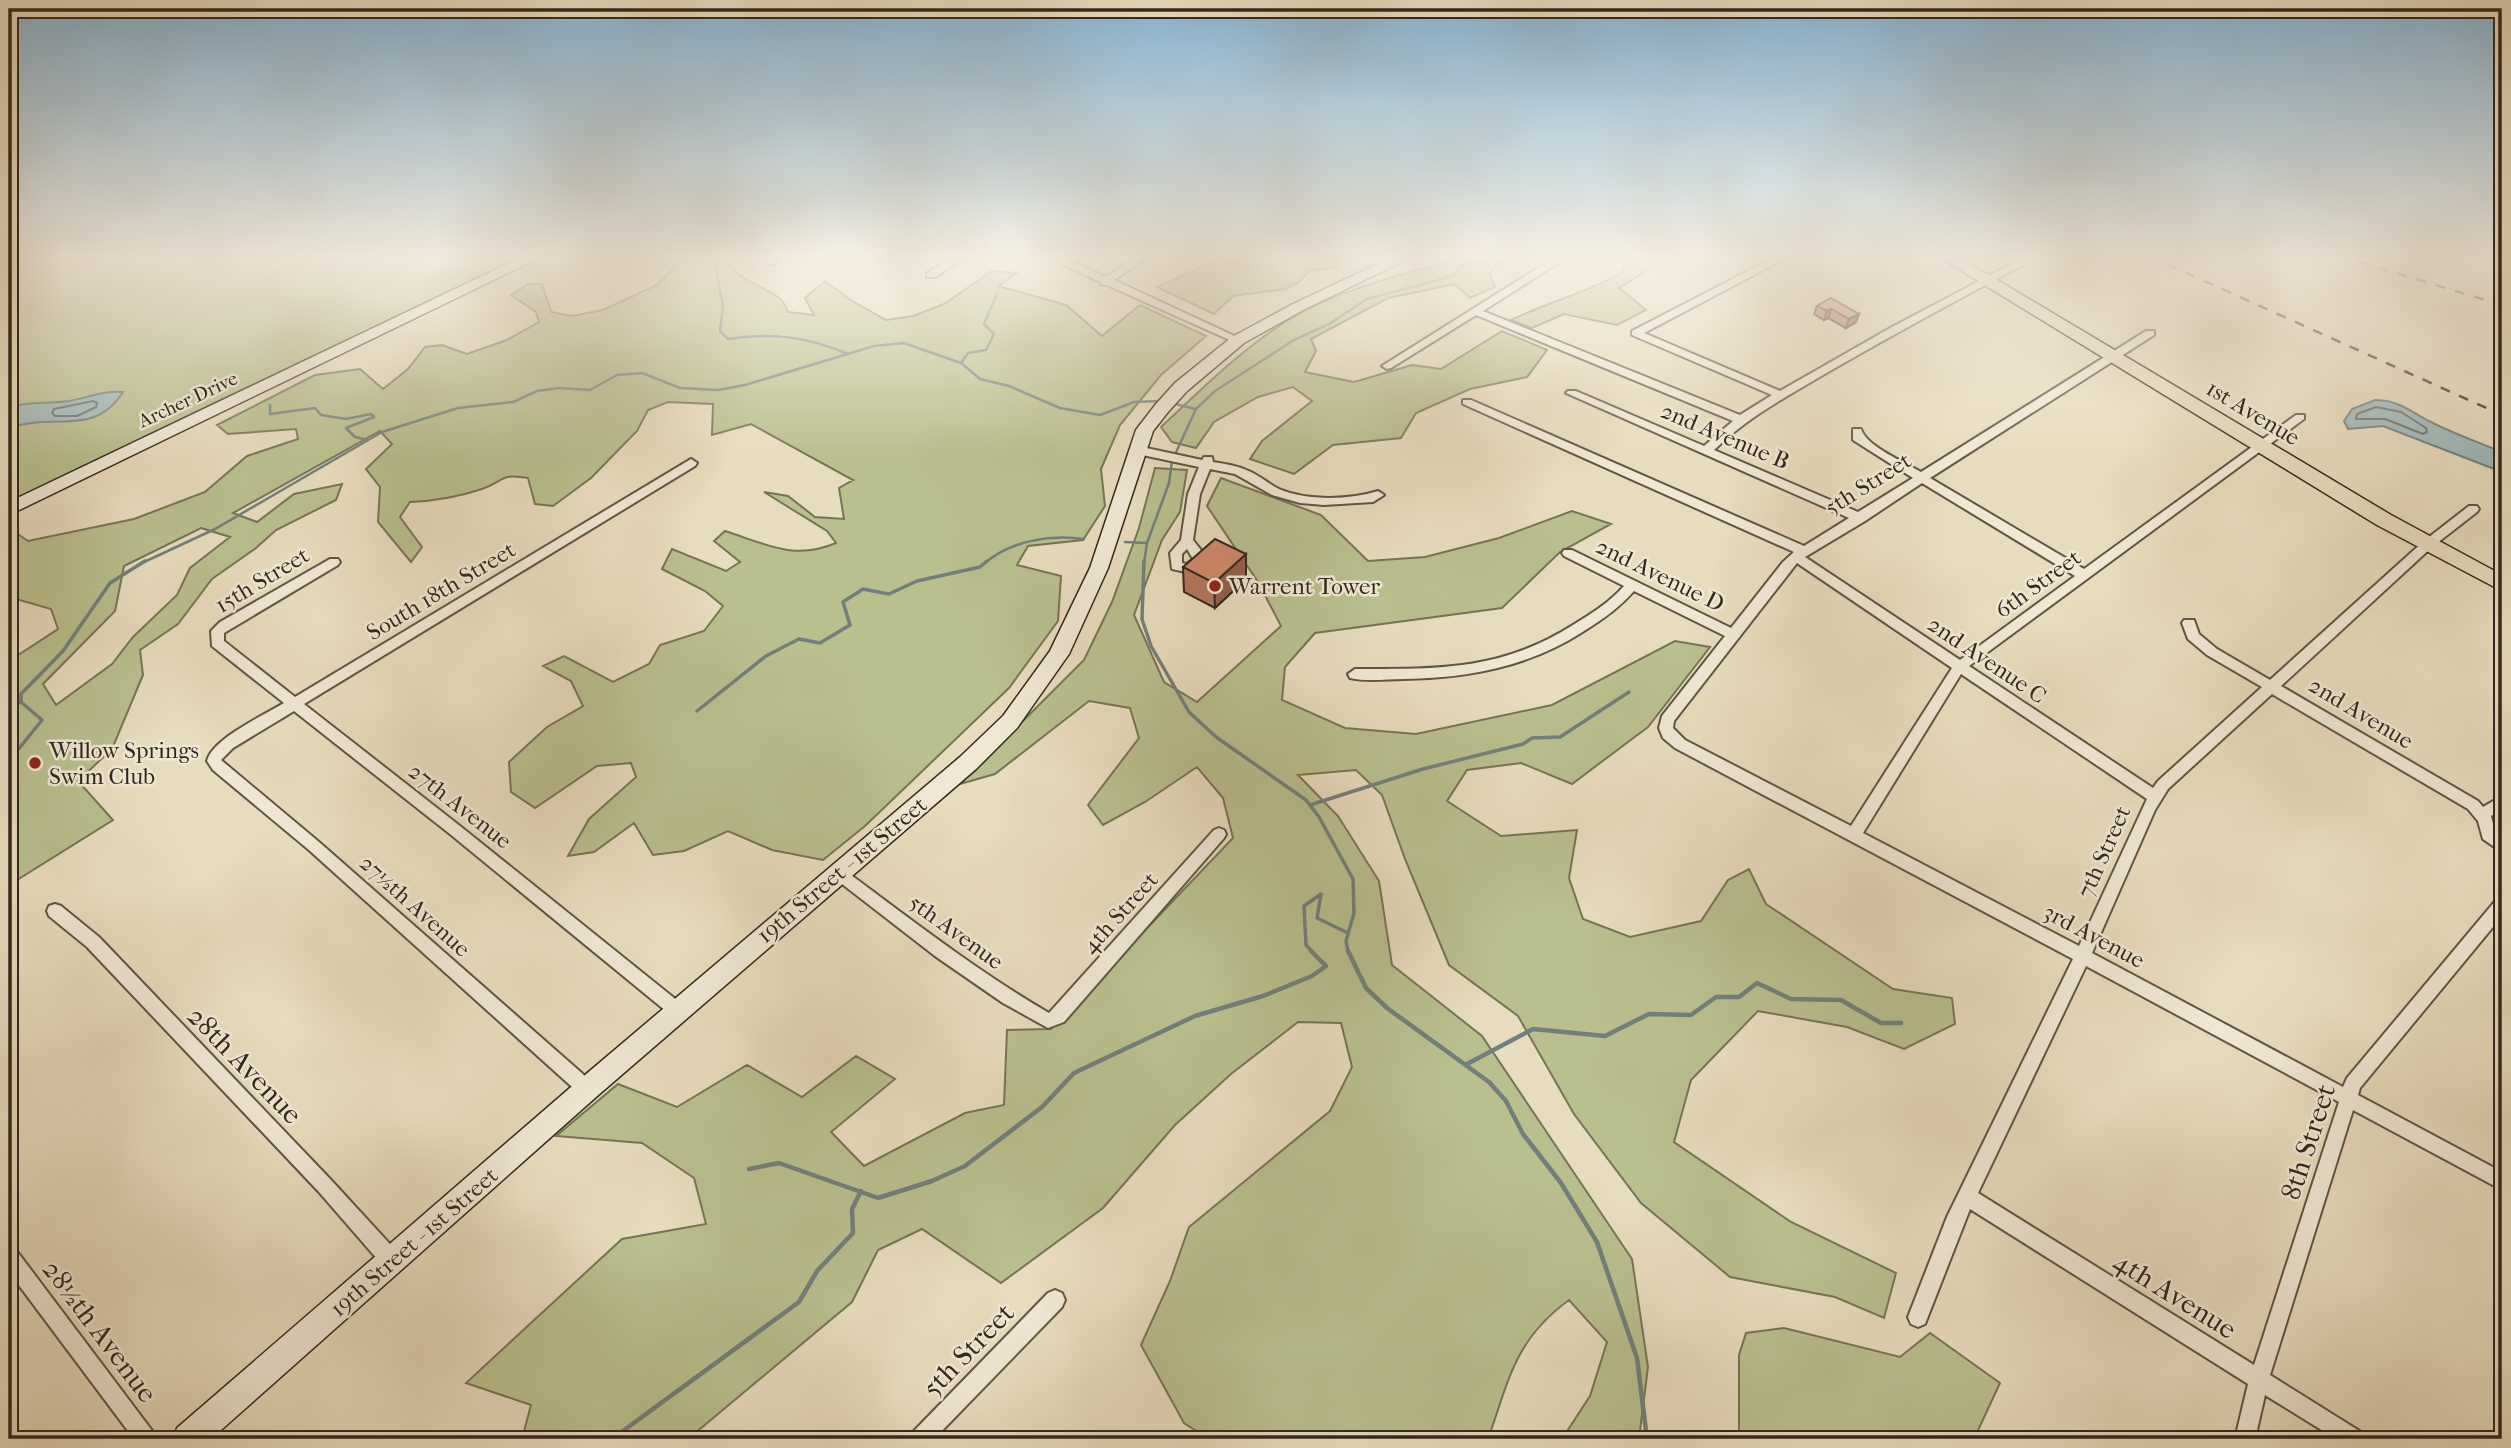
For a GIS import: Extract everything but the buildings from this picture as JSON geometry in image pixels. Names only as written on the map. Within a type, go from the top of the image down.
[{"type":"main road","name":"Archer Drive","points":[[9,509],[395,324]]},
{"type":"main road","name":"19th Street - 1st Street","points":[[188,1439],[587,1089],[968,763],[1025,705],[1059,654],[1083,606],[1099,568],[1145,430],[1181,387],[1238,340],[1268,324]]},
{"type":"main road","name":"1st Avenue","points":[[2057,324],[2428,544],[2502,584]]},
{"type":"street","points":[[1200,324],[1238,340]]},
{"type":"street","points":[[1387,366],[1455,324]]},
{"type":"street","points":[[1506,324],[1739,419]]},
{"type":"street","points":[[1654,324],[1636,333],[1781,395]]},
{"type":"street","points":[[1706,451],[1739,419],[1905,324]]},
{"type":"street","name":"5th Street","points":[[1665,731],[1667,720],[1733,634],[1801,555],[2150,333]]},
{"type":"street","name":"2nd Avenue B","points":[[1572,393],[1861,518]]},
{"type":"street","name":"2nd Avenue C","points":[[1467,401],[1801,555],[1959,667],[2155,797]]},
{"type":"street","name":"6th Street","points":[[1854,834],[1959,667],[2300,417]]},
{"type":"street","points":[[1857,431],[1857,437],[1867,445],[2085,576]]},
{"type":"street","points":[[1137,450],[1156,457],[1237,463],[1299,491],[1326,495],[1370,492],[1378,495],[1361,499],[1303,499],[1277,492],[1242,472],[1207,462]]},
{"type":"street","points":[[1186,541],[1194,494],[1207,462]]},
{"type":"street","name":"South 18th Street","points":[[215,756],[221,748],[691,463]]},
{"type":"street","name":"7th Street","points":[[1918,1317],[1954,1223],[2163,785],[2428,544],[2473,509]]},
{"type":"street","name":"2nd Avenue D","points":[[1568,553],[1733,634]]},
{"type":"street","name":"15th Street","points":[[216,638],[218,631],[233,620],[334,562]]},
{"type":"street","points":[[1355,674],[1432,674],[1493,667],[1521,660],[1564,640],[1598,616],[1632,584]]},
{"type":"street","name":"2nd Avenue","points":[[2189,623],[2193,636],[2201,644],[2473,805],[2483,814],[2485,831],[2502,846]]},
{"type":"street","name":"27th Avenue","points":[[216,638],[222,649],[296,704],[678,1011]]},
{"type":"street","name":"3rd Avenue","points":[[1665,731],[1680,744],[1854,834],[2502,1181]]},
{"type":"street","name":"27½th Avenue","points":[[215,756],[214,761],[218,766],[314,846],[587,1089]]},
{"type":"street","points":[[2483,814],[2502,802]]},
{"type":"street","name":"4th Street","points":[[1052,1020],[1058,1017],[1219,834]]},
{"type":"street","name":"5th Avenue","points":[[838,873],[941,951],[1009,998],[1042,1020],[1052,1020]]},
{"type":"street","name":"8th Street","points":[[2245,1439],[2259,1380],[2348,1098],[2361,1073],[2502,905]]},
{"type":"street","name":"28th Avenue","points":[[55,911],[93,942],[325,1186],[392,1261]]},
{"type":"street","name":"4th Avenue","points":[[1967,1197],[2354,1439]]},
{"type":"street","name":"28½th Avenue","points":[[9,1258],[146,1439]]},
{"type":"street","name":"5th Street","points":[[920,1439],[1055,1300]]},
{"type":"green space","points":[[9,324],[384,324],[9,503]]},
{"type":"green space","points":[[536,324],[1088,324],[1102,336],[1117,324],[1180,324],[1206,336],[1161,375],[1120,425],[1101,469],[1105,506],[1083,540],[1028,546],[1017,565],[1061,576],[1058,621],[1009,688],[865,826],[823,860],[772,850],[728,831],[684,851],[653,855],[634,823],[594,852],[568,856],[589,819],[636,777],[631,763],[597,766],[535,808],[511,792],[509,762],[547,727],[583,706],[571,681],[543,666],[564,656],[613,682],[649,664],[660,645],[704,631],[723,606],[705,591],[662,569],[672,549],[726,571],[740,562],[714,541],[725,531],[793,551],[807,551],[836,543],[827,531],[764,492],[788,496],[815,517],[844,519],[839,488],[853,480],[751,424],[712,435],[713,404],[668,402],[648,410],[637,431],[591,478],[553,506],[535,504],[528,478],[512,476],[464,494],[410,502],[400,517],[422,547],[411,562],[378,522],[380,487],[366,469],[392,444],[380,431],[233,513],[257,522],[294,494],[342,484],[336,500],[276,530],[256,548],[212,579],[178,624],[140,650],[143,675],[112,749],[78,781],[113,820],[9,885],[9,661],[58,629],[51,609],[9,597],[9,528],[28,541],[134,519],[205,492],[247,456],[298,439],[296,429],[228,434],[217,425],[315,375],[360,369],[383,389],[408,369],[425,347],[442,345],[467,354],[507,340]],"holes":[[[201,528],[230,537],[190,568],[177,595],[133,637],[112,664],[56,705],[43,684],[115,611],[124,566]]]},
{"type":"green space","points":[[1282,324],[1340,324],[1311,339],[1316,351],[1305,372],[1354,382],[1412,365],[1441,369],[1502,331],[1547,350],[1527,377],[1470,389],[1416,413],[1401,438],[1333,445],[1294,474],[1250,459],[1262,441],[1312,401],[1293,387],[1258,397],[1214,422],[1196,448],[1172,442],[1161,427],[1245,351]]},
{"type":"green space","points":[[1520,324],[1542,324],[1532,328]]},
{"type":"green space","points":[[1155,468],[1187,470],[1180,512],[1162,540],[1134,615],[1164,682],[1197,702],[1281,626],[1258,582],[1207,506],[1221,478],[1321,515],[1368,561],[1425,557],[1499,538],[1572,511],[1611,524],[1560,552],[1502,608],[1315,633],[1285,667],[1282,700],[1345,728],[1416,734],[1552,705],[1675,641],[1710,647],[1648,727],[1572,784],[1521,763],[1467,770],[1447,801],[1501,836],[1577,830],[1569,878],[1583,919],[1630,937],[1701,921],[1728,880],[1749,869],[1766,904],[1893,989],[1952,998],[1955,1024],[1904,1049],[1847,1027],[1758,1011],[1691,1080],[1674,1142],[1791,1222],[1896,1273],[1884,1318],[1835,1297],[1730,1277],[1641,1203],[1574,1114],[1518,1016],[1449,965],[1382,795],[1356,770],[1298,775],[1338,816],[1379,881],[1392,965],[1482,1036],[1632,1259],[1648,1367],[1639,1439],[1562,1439],[1590,1396],[1607,1342],[1569,1300],[1551,1315],[1525,1346],[1509,1379],[1488,1439],[1209,1439],[1184,1423],[1141,1345],[1170,1281],[1189,1227],[1330,1111],[1352,1067],[1341,1023],[1298,1022],[1231,1074],[1175,1125],[1103,1208],[1001,1283],[922,1229],[878,1250],[852,1302],[688,1439],[522,1439],[531,1405],[466,1383],[622,1239],[706,1224],[694,1178],[642,1143],[556,1136],[618,1084],[677,1107],[747,1065],[802,1097],[856,1056],[895,1079],[831,1132],[864,1166],[965,1113],[1004,1105],[1007,1030],[1051,1029],[1233,838],[1223,798],[1197,767],[1145,802],[1103,825],[1088,805],[1139,738],[1130,708],[1089,701],[995,774],[960,784],[1084,660],[1112,602],[1139,528]]},
{"type":"green space","points":[[1784,1328],[1900,1357],[1930,1333],[2000,1383],[1974,1439],[1739,1439],[1739,1355],[1746,1333]]},
{"type":"water","points":[[123,392],[115,403],[97,416],[77,421],[41,422],[9,427],[9,407]]},
{"type":"water","points":[[2375,400],[2398,404],[2447,430],[2497,450],[2502,453],[2502,472],[2383,426],[2348,429],[2344,421],[2352,409]]},
{"type":"waterway","points":[[721,324],[720,331],[728,339],[788,337],[846,353]]},
{"type":"waterway","points":[[961,363],[968,353],[986,350],[994,334],[984,324]]},
{"type":"waterway","points":[[1147,543],[1169,483],[1172,461],[1196,409],[1215,391],[1294,340],[1330,324]]},
{"type":"waterway","points":[[142,563],[215,529],[382,432],[458,408],[513,402],[537,391],[559,388],[590,390],[617,375],[642,373],[680,388],[718,390],[745,385],[874,346],[904,343],[961,363]]},
{"type":"waterway","points":[[961,363],[980,379],[1009,386],[1060,408],[1100,415],[1134,402],[1161,401]]},
{"type":"waterway","points":[[1172,403],[1195,409]]},
{"type":"waterway","points":[[270,405],[270,414],[315,408],[321,415],[346,419],[371,414],[374,417],[346,428],[355,437],[368,440]]},
{"type":"waterway","points":[[985,563],[995,555],[1019,544],[1045,539],[1084,539]]},
{"type":"waterway","points":[[1125,542],[1147,543]]},
{"type":"waterway","points":[[1144,563],[1147,543]]},
{"type":"waterway","points":[[21,702],[21,694],[63,651],[110,583],[145,561]]},
{"type":"waterway","points":[[697,711],[766,656],[799,639],[820,643],[850,625],[843,602],[863,589],[889,594],[917,581],[980,567],[987,561]]},
{"type":"waterway","points":[[1144,561],[1142,619],[1151,646],[1189,712],[1216,737],[1306,800],[1319,817],[1353,879],[1354,913],[1346,941],[1348,952]]},
{"type":"waterway","points":[[1310,805],[1423,769],[1523,744],[1532,738],[1560,737],[1629,692]]},
{"type":"waterway","points":[[9,706],[21,702]]},
{"type":"waterway","points":[[9,761],[42,720],[21,702]]},
{"type":"waterway","points":[[1313,952],[1306,945],[1304,906],[1321,894],[1317,918],[1348,933]]},
{"type":"waterway","points":[[861,1192],[878,1198],[932,1181],[965,1166],[1042,1107],[1074,1073],[1195,1016],[1263,996],[1312,976],[1326,966],[1311,951]]},
{"type":"waterway","points":[[1348,951],[1366,988],[1387,1008],[1489,1082],[1506,1101],[1523,1134],[1561,1183],[1597,1242],[1637,1358],[1647,1439]]},
{"type":"waterway","points":[[1467,1064],[1533,1029],[1605,1036],[1649,1014],[1691,1015],[1716,997],[1739,997],[1757,983],[1791,999],[1841,1000],[1881,1023],[1901,1023]]},
{"type":"waterway","points":[[749,1169],[779,1163],[861,1192]]},
{"type":"waterway","points":[[612,1439],[799,1302],[817,1271],[853,1233],[852,1209],[861,1192]]},
{"type":"railway","points":[[2299,324],[2502,415]]},
{"type":"place","name":"Warrent Tower","points":[[1215,586]]},
{"type":"place","name":"Willow Springs Swim Club","points":[[35,763]]}]
